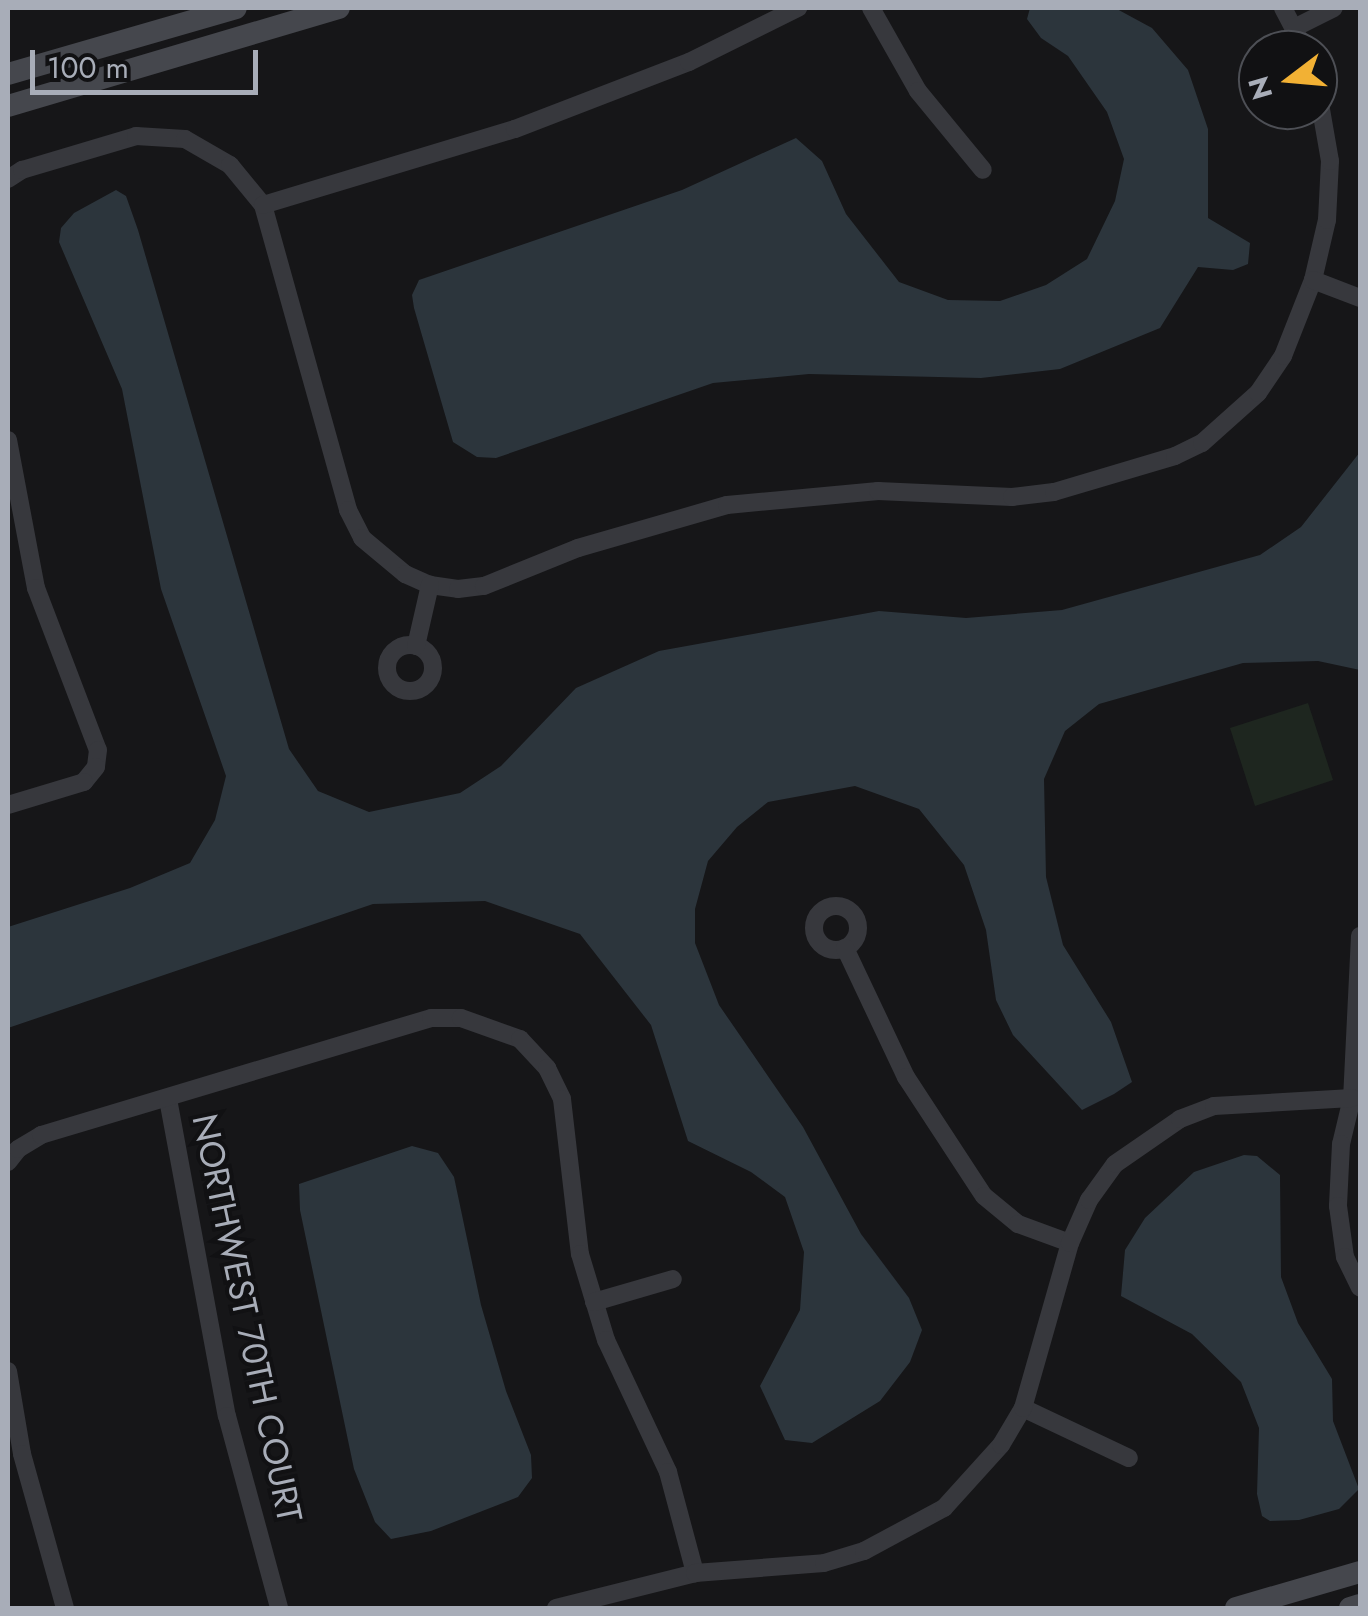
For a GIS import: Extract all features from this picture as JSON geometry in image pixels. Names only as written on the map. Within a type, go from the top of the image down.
[{"type":"main road","points":[[8,74],[236,8]]},
{"type":"main road","points":[[8,106],[339,8]]},
{"type":"main road","points":[[1236,1608],[1360,1572]]},
{"type":"main road","points":[[1350,1608],[1360,1605]]},
{"type":"street","points":[[263,206],[515,129],[689,62],[798,8]]},
{"type":"street","points":[[871,8],[918,91],[984,170]]},
{"type":"street","points":[[1283,8],[1298,30]]},
{"type":"street","points":[[1296,26],[1334,8]]},
{"type":"street","points":[[8,179],[22,170],[136,136],[163,136],[210,150],[248,183],[263,206],[348,510],[362,538],[382,559],[430,585],[484,586],[578,548],[727,505],[878,491],[1012,497],[1040,494],[1175,456],[1232,421],[1258,393],[1283,356],[1313,280],[1326,220],[1330,161],[1325,130]]},
{"type":"street","points":[[1313,280],[1360,298]]},
{"type":"street","points":[[8,440],[36,588],[98,750],[96,767],[84,782],[8,805]]},
{"type":"street","points":[[416,646],[430,585]]},
{"type":"street","points":[[1360,936],[1352,1098],[1340,1144],[1360,1288]]},
{"type":"street","points":[[845,948],[906,1078],[984,1196],[1018,1224],[1070,1244]]},
{"type":"street","points":[[8,1162],[18,1149],[41,1135],[430,1018],[461,1018],[520,1039],[547,1068],[562,1099],[570,1199],[594,1302],[618,1368],[668,1472],[695,1573]]},
{"type":"street","name":"NORTHWEST 70TH COURT","points":[[168,1098],[227,1416],[279,1608]]},
{"type":"street","points":[[1352,1098],[1360,1117]]},
{"type":"street","points":[[556,1608],[695,1573],[824,1563],[908,1531],[944,1508],[976,1476],[1024,1408],[1070,1244],[1089,1200],[1115,1164],[1180,1118],[1214,1106],[1352,1098]]},
{"type":"street","points":[[594,1302],[673,1279]]},
{"type":"street","points":[[8,1371],[27,1472],[64,1608]]},
{"type":"street","points":[[1024,1408],[1129,1458]]},
{"type":"shaded area","points":[[1030,8],[1115,8],[1152,28],[1188,70],[1208,129],[1208,218],[1250,243],[1248,264],[1233,270],[1198,267],[1160,328],[1060,369],[981,378],[809,374],[713,383],[496,458],[477,457],[453,442],[414,308],[412,295],[419,280],[682,190],[796,138],[822,161],[846,214],[899,282],[948,300],[1000,301],[1046,285],[1087,259],[1115,201],[1124,159],[1107,112],[1068,56],[1041,38],[1027,19]]},
{"type":"shaded area","points":[[116,190],[126,196],[138,230],[289,749],[318,791],[369,812],[460,793],[501,766],[576,688],[659,651],[879,611],[966,618],[1062,610],[1260,555],[1301,527],[1360,452],[1360,670],[1318,661],[1243,663],[1099,704],[1065,731],[1044,779],[1046,877],[1063,945],[1111,1022],[1132,1082],[1114,1094],[1082,1110],[1013,1035],[996,1000],[986,930],[964,865],[919,809],[855,786],[768,802],[737,827],[708,861],[695,909],[695,943],[719,1005],[803,1127],[861,1234],[909,1298],[922,1330],[910,1362],[880,1401],[812,1443],[785,1440],[760,1386],[800,1310],[804,1252],[785,1197],[751,1172],[688,1141],[651,1025],[580,934],[485,901],[373,904],[8,1028],[8,927],[130,888],[190,863],[215,820],[226,776],[161,589],[122,389],[59,242],[61,228],[74,213]]},
{"type":"shaded area","points":[[1308,703],[1333,780],[1255,806],[1230,728]]},
{"type":"shaded area","points":[[412,1146],[438,1153],[454,1177],[481,1305],[506,1391],[531,1455],[532,1478],[518,1497],[431,1531],[391,1539],[375,1522],[354,1469],[300,1210],[299,1184]]},
{"type":"shaded area","points":[[1244,1155],[1257,1156],[1280,1175],[1281,1277],[1298,1323],[1332,1379],[1333,1421],[1359,1489],[1339,1509],[1299,1520],[1270,1521],[1262,1516],[1257,1494],[1259,1428],[1241,1382],[1192,1334],[1121,1296],[1125,1250],[1145,1218],[1194,1172]]}]
